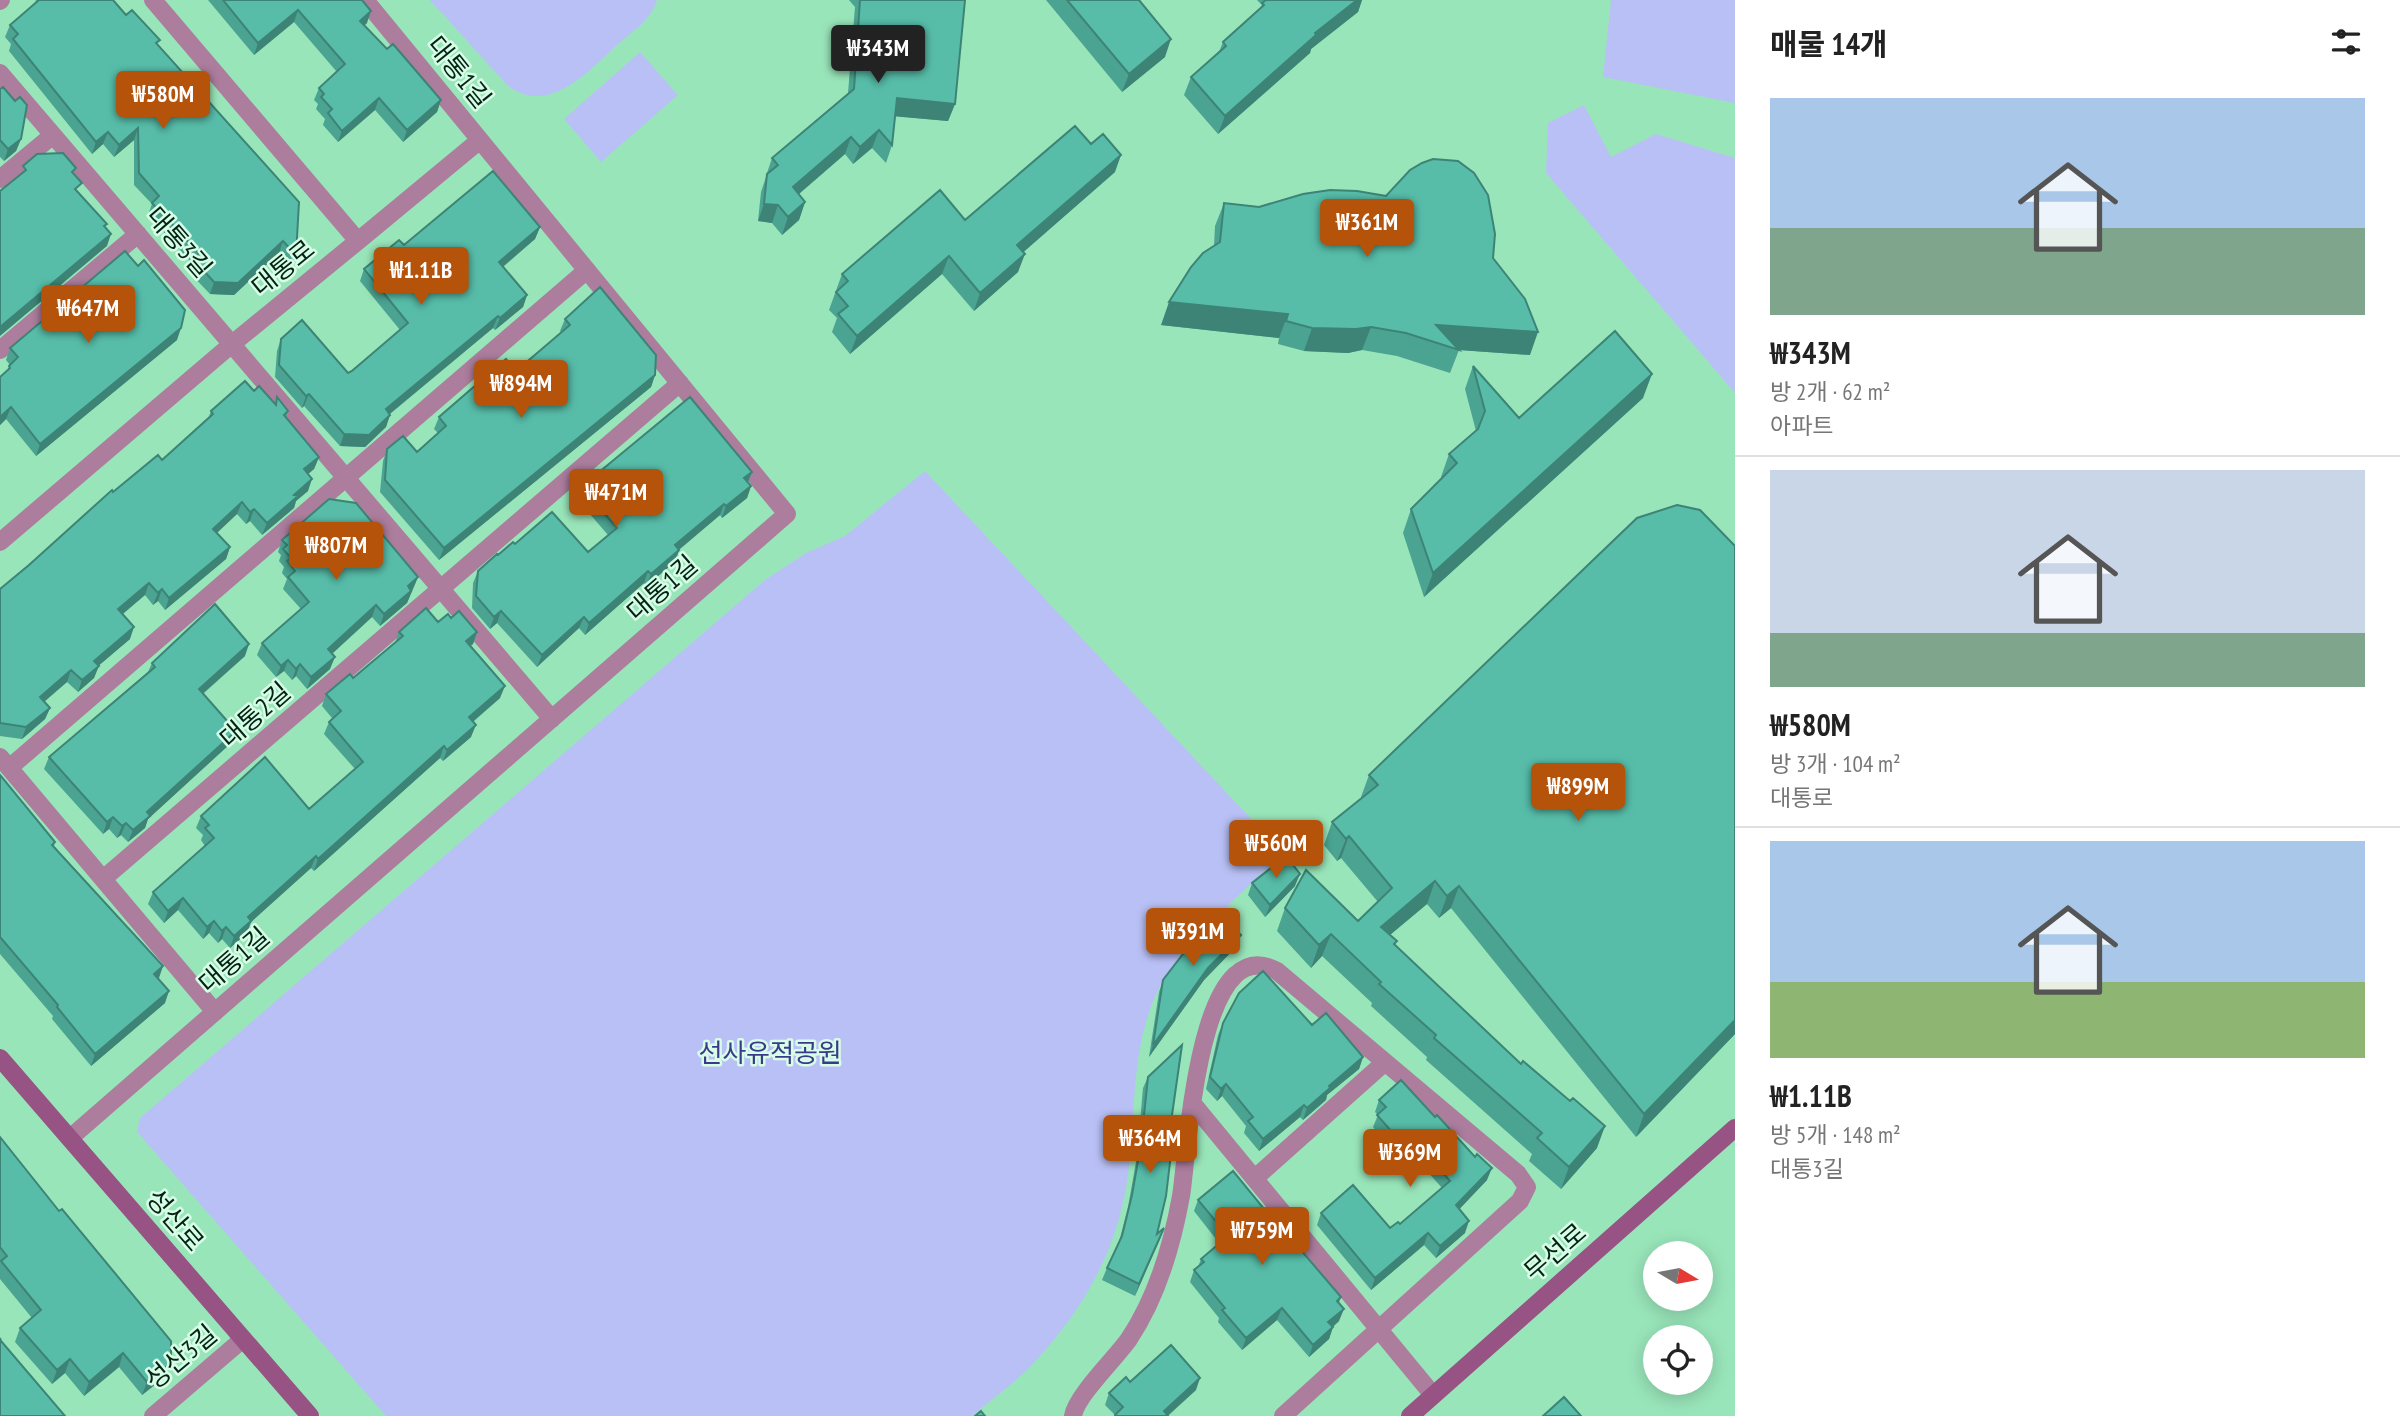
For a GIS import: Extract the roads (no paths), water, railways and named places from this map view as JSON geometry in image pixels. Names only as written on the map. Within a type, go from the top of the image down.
[{"type":"street","name":"대통로","points":[[0,542],[232,344],[358,241],[153,0]]},
{"type":"street","name":"대통1길","points":[[69,1139],[787,514],[365,0]]},
{"type":"street","name":"대통3길","points":[[0,73],[552,719]]},
{"type":"street","points":[[0,179],[53,135]]},
{"type":"street","points":[[358,241],[480,140]]},
{"type":"street","points":[[0,350],[138,234]]},
{"type":"street","points":[[215,1012],[4,762],[346,478],[587,270]]},
{"type":"street","points":[[442,590],[680,383]]},
{"type":"street","name":"대통2길","points":[[103,879],[442,590]]},
{"type":"street","points":[[1073,1416],[1080,1400],[1129,1339],[1159,1280],[1181,1197],[1199,1054],[1213,1011],[1228,985],[1246,967],[1256,964],[1277,971],[1518,1174],[1527,1187],[1520,1201],[1283,1416]]},
{"type":"street","name":"성산로","points":[[0,1058],[310,1416]]},
{"type":"street","points":[[1255,1178],[1384,1063]]},
{"type":"street","points":[[1194,1104],[1433,1395]]},
{"type":"street","name":"무선로","points":[[1409,1416],[1735,1128]]},
{"type":"street","name":"성산3길","points":[[153,1416],[243,1339]]},
{"type":"park label","name":"선사유적공원","points":[[770,1053]]}]
